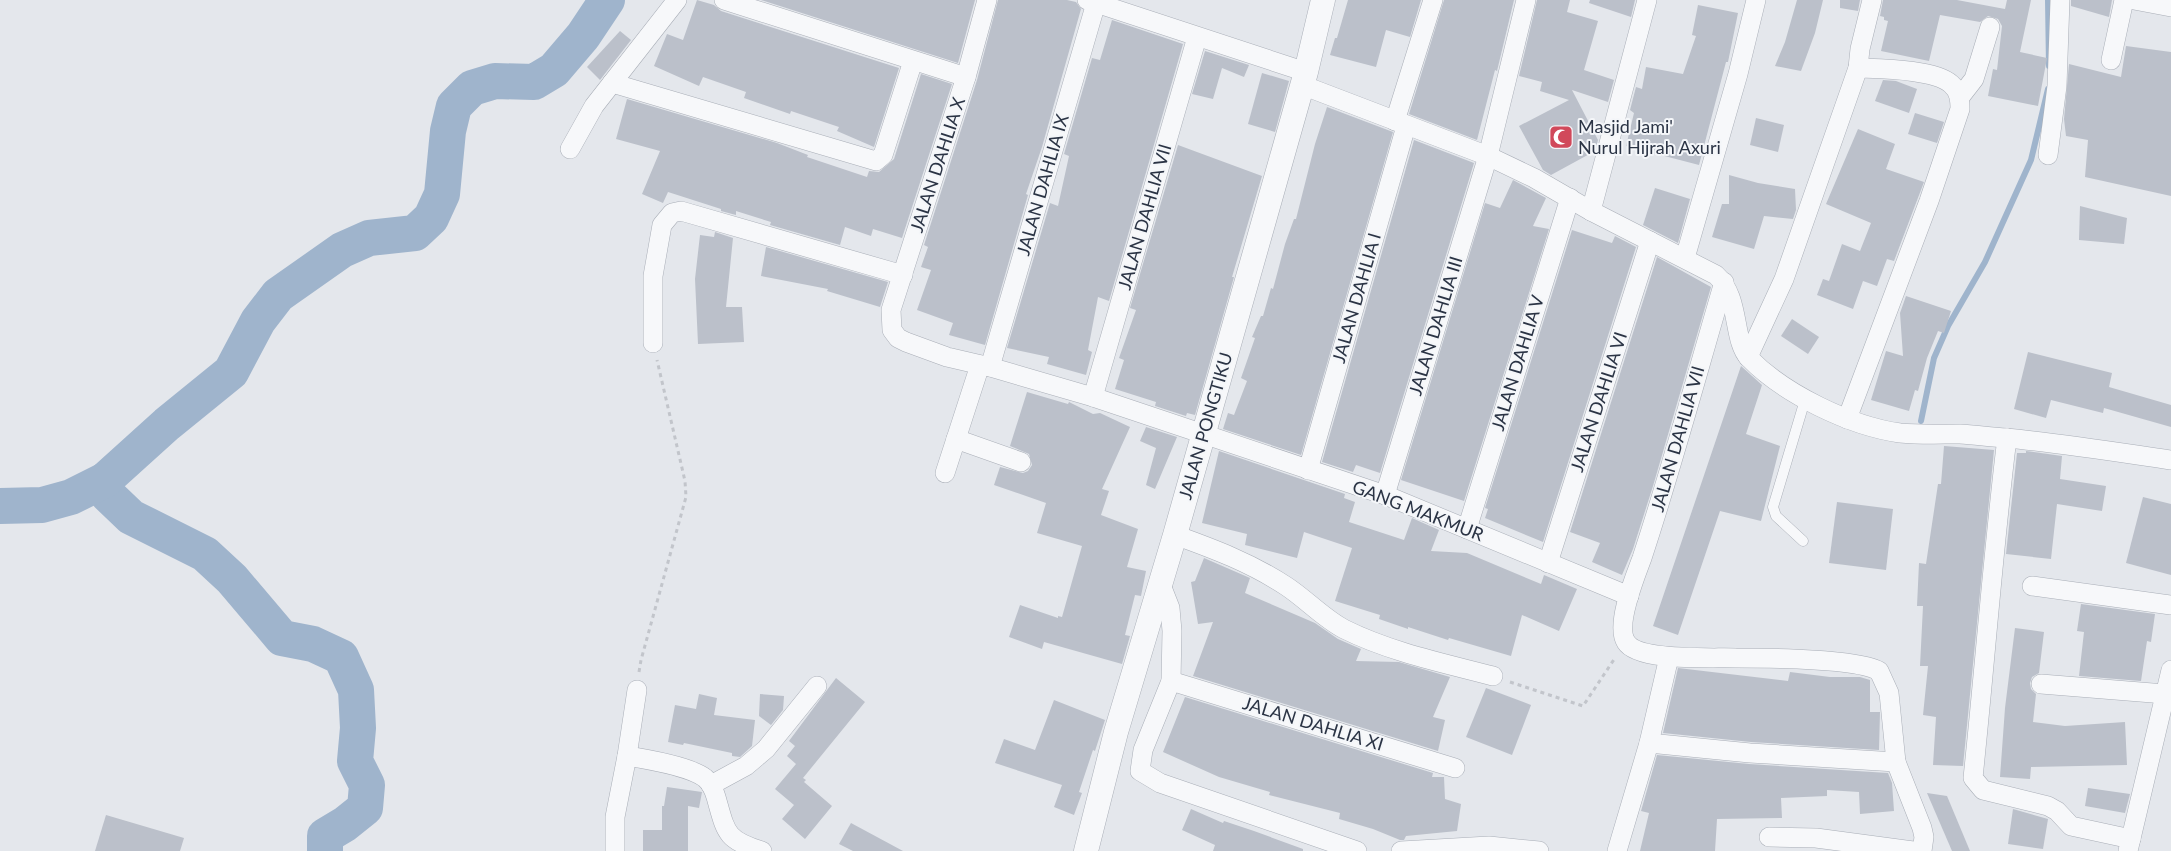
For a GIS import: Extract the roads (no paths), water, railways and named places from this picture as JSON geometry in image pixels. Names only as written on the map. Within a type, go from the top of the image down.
[{"type":"street","points":[[570,149],[594,106],[677,0]]},
{"type":"street","points":[[724,0],[966,77]]},
{"type":"street","name":"JALAN DAHLIA X","points":[[892,330],[891,310],[966,77],[987,0]]},
{"type":"street","name":"JALAN PONGTIKU","points":[[1086,851],[1116,732],[1161,585],[1204,434],[1304,79],[1323,0]]},
{"type":"street","name":"JALAN DAHLIA I","points":[[1308,470],[1433,0]]},
{"type":"street","name":"JALAN DAHLIA III","points":[[1385,495],[1488,156],[1526,0]]},
{"type":"street","points":[[1591,211],[1647,0]]},
{"type":"street","points":[[1685,258],[1738,74],[1756,0]]},
{"type":"street","points":[[1748,357],[1784,279],[1858,68],[1860,49],[1872,0]]},
{"type":"street","points":[[2048,155],[2056,86],[2060,0]]},
{"type":"street","points":[[2111,60],[2124,0]]},
{"type":"street","points":[[2134,0],[2171,7]]},
{"type":"street","points":[[1092,1],[1304,79],[1400,124],[1488,156],[1534,178],[1591,211],[1716,275],[1724,282],[1736,313],[1742,344],[1748,357],[1780,384],[1806,400],[1847,419],[1906,433],[1961,434],[2007,438],[2171,460]]},
{"type":"street","name":"JALAN DAHLIA IX","points":[[945,473],[956,439],[985,366],[1092,1]]},
{"type":"street","points":[[1960,97],[1974,79],[1990,27]]},
{"type":"street","name":"JALAN DAHLIA VII","points":[[1093,397],[1196,38]]},
{"type":"street","points":[[612,83],[876,161],[883,155],[913,61]]},
{"type":"street","points":[[1847,419],[1932,192],[1960,109],[1960,97],[1952,84],[1934,77],[1907,71],[1858,68]]},
{"type":"street","name":"JALAN DAHLIA V","points":[[1467,529],[1570,198]]},
{"type":"street","points":[[653,343],[652,276],[662,225],[672,213],[681,211],[903,275]]},
{"type":"street","name":"JALAN DAHLIA VI","points":[[1548,563],[1650,241]]},
{"type":"street","name":"JALAN DAHLIA VII","points":[[1669,658],[1648,654],[1632,648],[1626,643],[1623,623],[1629,596],[1659,504],[1724,282]]},
{"type":"street","name":"GANG MAKMUR","points":[[892,330],[898,338],[946,357],[985,366],[1093,397],[1385,495],[1629,596]]},
{"type":"street","points":[[2007,438],[1995,536],[1973,778],[1983,790],[2048,806],[2057,811],[2071,826],[2129,845],[2169,684],[2041,684]]},
{"type":"street","points":[[956,439],[1021,462]]},
{"type":"street","points":[[1175,535],[1238,558],[1258,568],[1287,586],[1342,628],[1374,643],[1493,676]]},
{"type":"street","points":[[1161,585],[1170,608],[1172,631],[1171,680],[1144,750],[1140,771],[1160,783],[1357,851]]},
{"type":"street","points":[[2032,586],[2171,605]]},
{"type":"street","points":[[1617,851],[1649,743],[1669,658],[1790,659],[1874,668],[1883,676],[1889,693],[1896,762],[1922,828],[1924,837],[1922,851]]},
{"type":"street","name":"JALAN DAHLIA XI","points":[[1171,680],[1455,768]]},
{"type":"street","points":[[712,785],[746,766],[766,749],[817,686]]},
{"type":"street","points":[[615,851],[615,817],[637,690]]},
{"type":"street","points":[[1649,743],[1759,753],[1896,762]]},
{"type":"street","points":[[627,756],[677,767],[704,777],[712,785],[724,828],[730,836],[743,845],[762,851]]},
{"type":"street","points":[[1768,837],[1816,838],[1912,851]]},
{"type":"street","points":[[1401,851],[1489,846],[1539,851]]},
{"type":"lane","points":[[1803,542],[1776,516],[1773,507],[1806,400]]},
{"type":"waterway","points":[[0,506],[42,505],[71,497],[105,480],[167,424],[231,372],[258,321],[278,295],[342,250],[369,238],[415,233],[431,218],[442,194],[448,131],[454,106],[472,88],[495,81],[534,82],[554,70],[583,36],[607,0]]},
{"type":"waterway","points":[[2048,0],[2049,66]]},
{"type":"waterway","points":[[1921,421],[1934,358],[1948,326],[1985,262],[2031,160],[2048,89]]},
{"type":"waterway","points":[[105,480],[108,495],[131,517],[205,554],[232,579],[282,638],[313,644],[341,657],[356,690],[358,728],[355,761],[367,785],[365,808],[345,824],[325,836],[325,851]]},
{"type":"place","name":"Masjid Jami' Nurul Hijrah Axuri","points":[[1561,137]]}]
